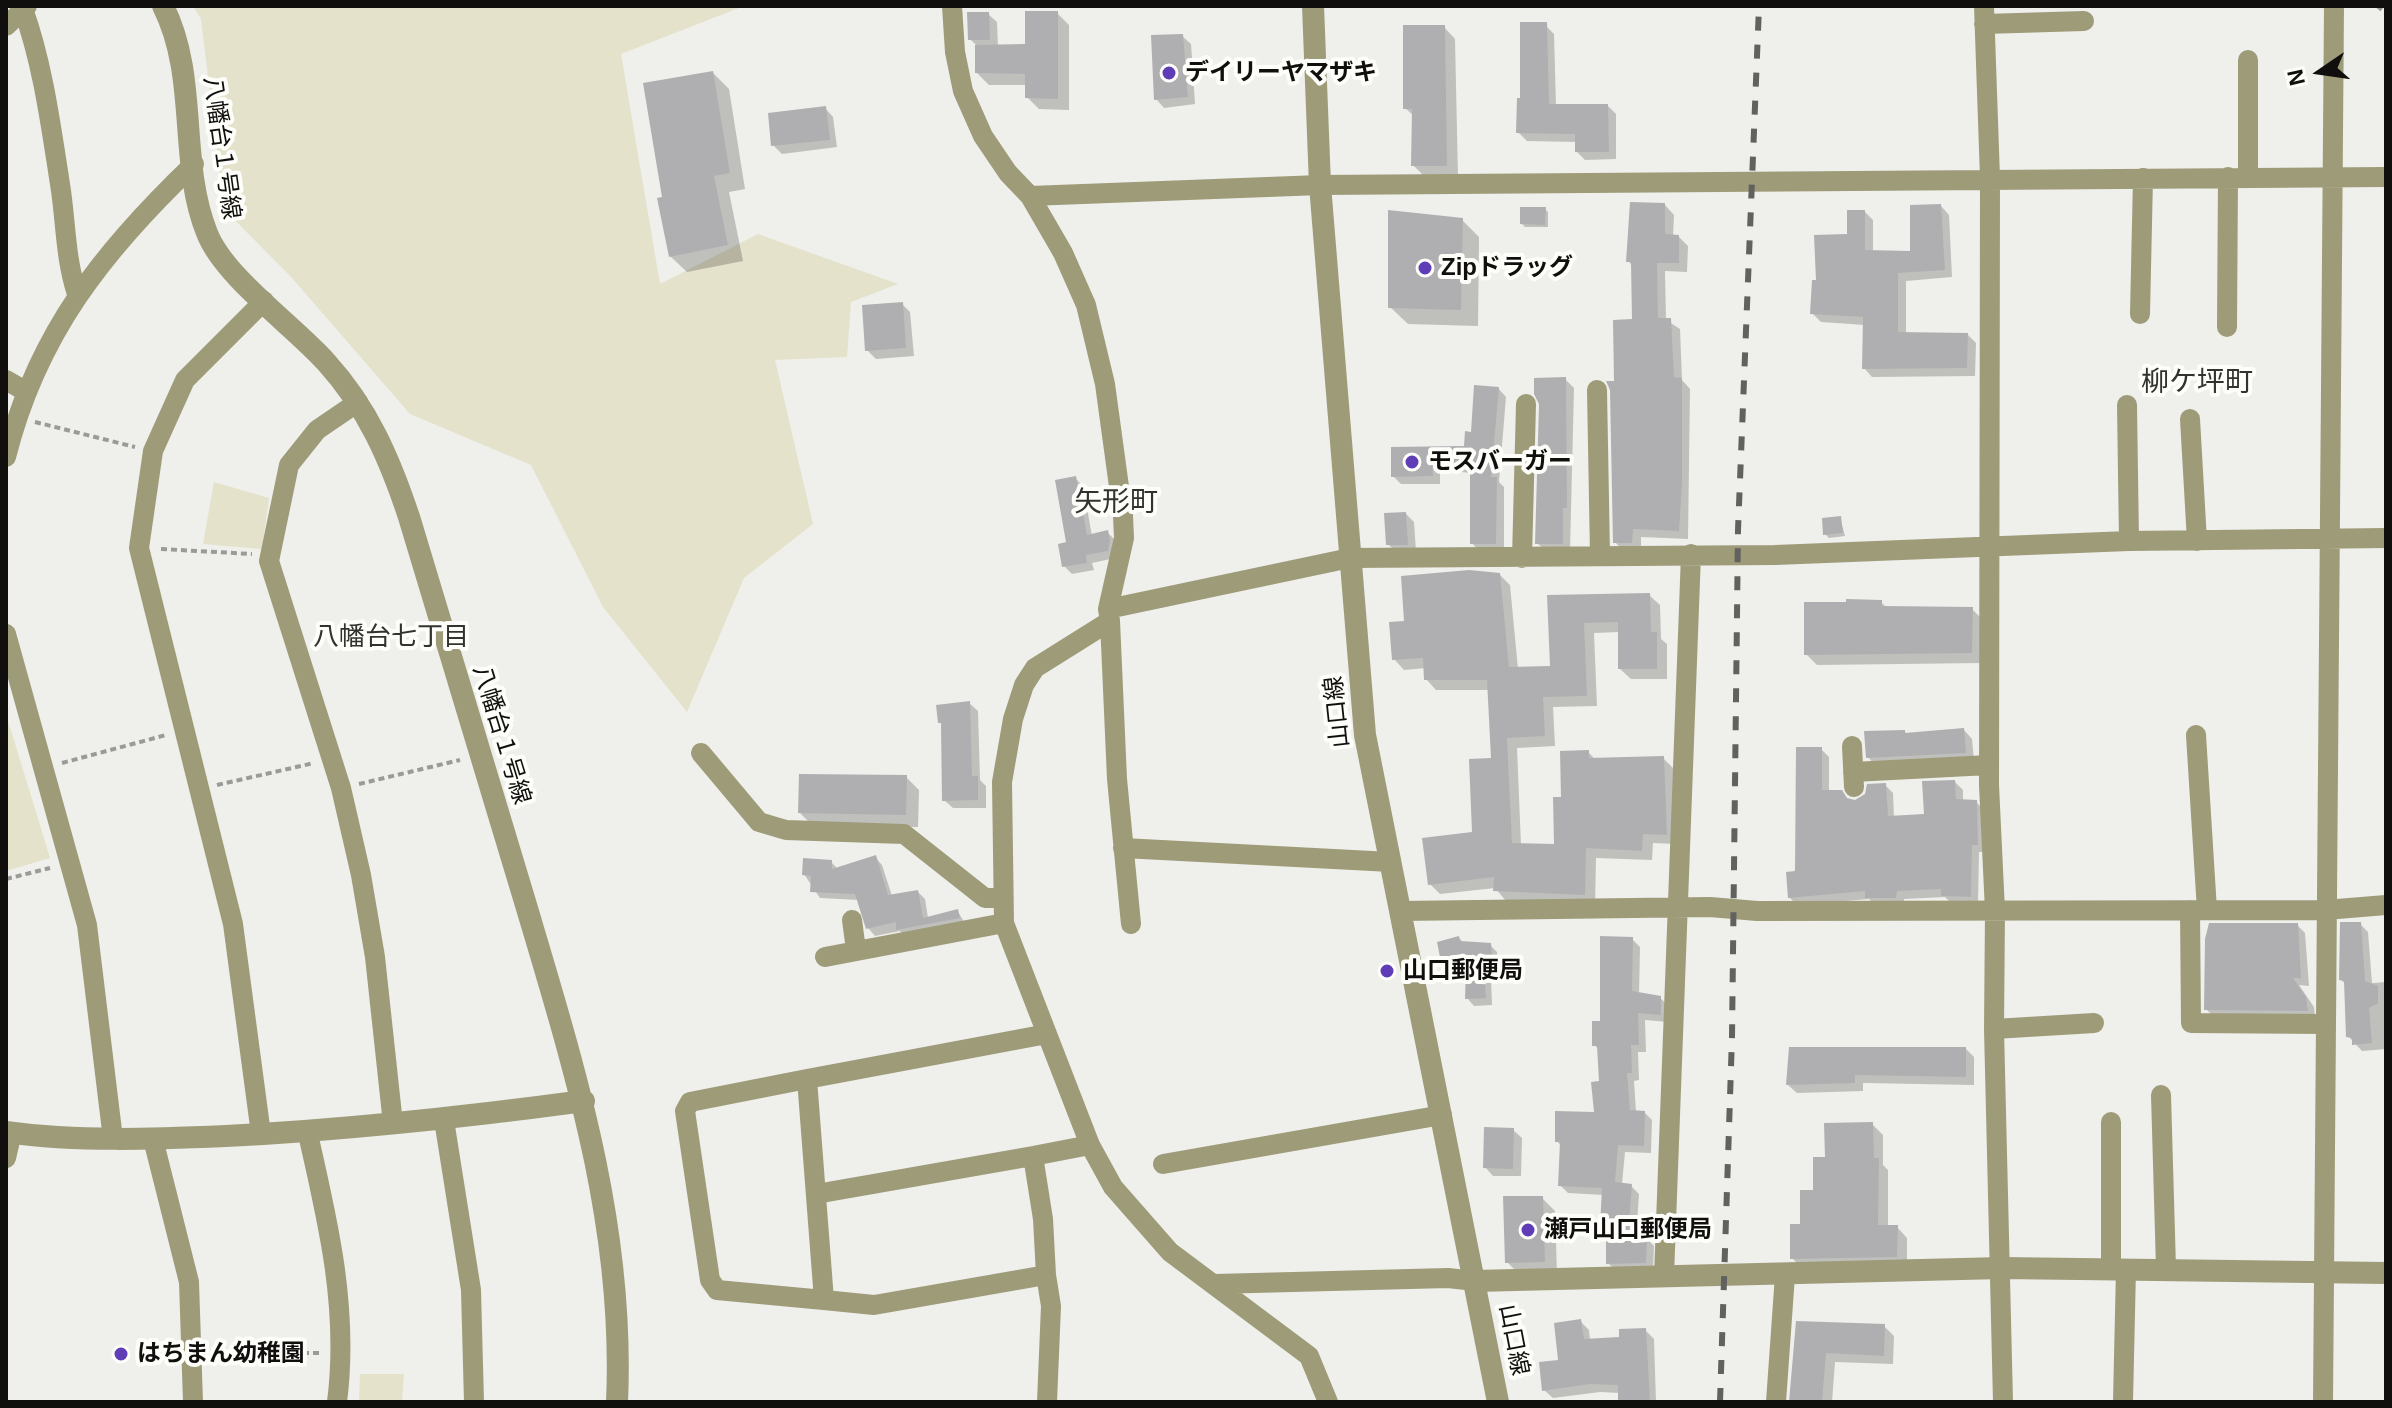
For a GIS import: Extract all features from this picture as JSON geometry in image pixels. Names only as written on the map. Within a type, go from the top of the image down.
[{"type":"street","name":"八幡台１号線","points":[[163,6],[172,24],[185,77],[194,164],[207,234],[228,265],[327,362],[358,402],[389,458],[399,487],[584,1101],[606,1212],[616,1298],[617,1402]]},
{"type":"street","points":[[952,6],[955,52],[963,91],[983,136],[1008,173],[1030,196],[1063,253],[1086,305],[1105,384],[1124,538],[1109,615],[1123,848],[1131,924]]},
{"type":"street","name":"山口線","points":[[1313,6],[1320,185],[1365,735],[1498,1402]]},
{"type":"street","points":[[2323,1402],[2334,6]]},
{"type":"street","points":[[6,26],[25,8],[33,34],[60,185],[71,274],[77,294]]},
{"type":"street","points":[[2003,1402],[1994,1029],[1995,911],[1989,765],[1992,545],[1990,178],[1984,15],[2084,21]]},
{"type":"street","points":[[2227,327],[2248,60]]},
{"type":"street","points":[[6,457],[25,391],[42,353],[77,294],[142,214],[194,164]]},
{"type":"street","points":[[1030,196],[1320,185],[1780,184],[1990,178],[2386,177]]},
{"type":"street","points":[[2140,314],[2143,178]]},
{"type":"street","points":[[261,1134],[233,924],[139,548],[153,451],[185,380],[264,301]]},
{"type":"street","points":[[6,380],[25,391]]},
{"type":"street","points":[[1597,390],[1588,412],[1600,555]]},
{"type":"street","points":[[358,402],[317,430],[289,465],[269,561],[341,788],[375,957],[393,1124]]},
{"type":"street","points":[[1522,558],[1518,426],[1526,404]]},
{"type":"street","points":[[2127,405],[2129,541]]},
{"type":"street","points":[[2190,419],[2197,541]]},
{"type":"street","points":[[1328,1402],[1309,1356],[1170,1252],[1113,1187],[1090,1145],[1004,923],[1002,782],[1013,719],[1024,685],[1035,668],[1109,615],[1350,558],[1775,555],[2129,541],[2386,538]]},
{"type":"street","points":[[1664,1276],[1691,554]]},
{"type":"street","points":[[6,634],[87,925],[113,1139]]},
{"type":"street","points":[[2196,735],[2199,910],[2191,1023],[2325,1024]]},
{"type":"street","points":[[1852,746],[1853,780],[1989,765]]},
{"type":"street","points":[[701,753],[759,822],[786,830],[904,834],[985,898],[1002,898]]},
{"type":"street","points":[[1123,848],[1391,862]]},
{"type":"street","points":[[1401,911],[1676,907],[1757,911],[2325,910],[2386,905]]},
{"type":"street","points":[[852,920],[856,950]]},
{"type":"street","points":[[825,957],[1004,923]]},
{"type":"street","points":[[1994,1029],[2094,1023]]},
{"type":"street","points":[[1046,1275],[874,1305],[717,1290],[710,1280],[685,1111],[690,1102],[1047,1034]]},
{"type":"street","points":[[807,1079],[824,1300]]},
{"type":"street","points":[[2161,1095],[2166,1268]]},
{"type":"street","points":[[6,1158],[9,1132],[113,1139],[261,1134],[444,1120],[584,1101]]},
{"type":"street","points":[[1163,1164],[1442,1115]]},
{"type":"street","points":[[444,1120],[471,1290],[474,1402]]},
{"type":"street","points":[[2111,1122],[2123,1402]]},
{"type":"street","points":[[307,1130],[333,1242],[343,1353],[337,1402]]},
{"type":"street","points":[[153,1139],[189,1282],[194,1353],[193,1402]]},
{"type":"street","points":[[816,1194],[1090,1145]]},
{"type":"street","points":[[1033,1156],[1043,1219],[1051,1306],[1047,1402]]},
{"type":"street","points":[[1215,1284],[1785,1275],[2002,1268],[2386,1273]]},
{"type":"street","points":[[1776,1402],[1785,1275]]},
{"type":"path","points":[[2377,6],[2386,13]]},
{"type":"path","points":[[17,417],[153,451]]},
{"type":"path","points":[[139,548],[270,555]]},
{"type":"path","points":[[44,768],[184,730]]},
{"type":"path","points":[[341,788],[480,755]]},
{"type":"path","points":[[199,789],[331,759]]},
{"type":"path","points":[[6,879],[71,862]]},
{"type":"path","points":[[194,1353],[343,1353]]},
{"type":"shaded area","points":[[193,6],[744,6],[621,54],[660,284],[758,234],[898,284],[851,302],[847,357],[775,360],[813,524],[744,578],[687,712],[603,607],[531,465],[410,414],[292,278],[224,209],[201,19]]},
{"type":"shaded area","points":[[214,482],[269,498],[262,549],[203,544]]},
{"type":"shaded area","points":[[6,714],[50,858],[6,871]]},
{"type":"shaded area","points":[[360,1374],[404,1374],[402,1402],[359,1402]]},
{"type":"building","points":[[1025,11],[1058,11],[1058,99],[1025,98],[1025,74],[975,73],[975,45],[1025,44]]},
{"type":"building","points":[[967,12],[989,12],[990,40],[968,40]]},
{"type":"building","points":[[1520,22],[1547,22],[1549,104],[1608,104],[1609,152],[1575,152],[1575,134],[1516,133],[1517,98],[1520,98]]},
{"type":"building","points":[[1403,25],[1445,25],[1447,166],[1411,166],[1412,109],[1403,109]]},
{"type":"building","points":[[1183,34],[1188,97],[1154,100],[1151,35]]},
{"type":"building","points":[[713,71],[730,173],[714,176],[728,245],[669,257],[657,198],[662,197],[643,83]]},
{"type":"building","points":[[826,106],[830,140],[771,146],[768,113]]},
{"type":"building","points":[[1630,202],[1665,203],[1665,234],[1679,235],[1679,263],[1657,263],[1658,318],[1671,318],[1674,377],[1682,378],[1682,484],[1679,531],[1633,529],[1632,543],[1613,543],[1610,390],[1606,381],[1614,381],[1613,320],[1632,319],[1631,262],[1626,262]]},
{"type":"building","points":[[1941,204],[1945,270],[1898,273],[1898,332],[1968,333],[1967,368],[1862,369],[1863,317],[1810,314],[1812,280],[1816,280],[1814,235],[1847,234],[1847,210],[1865,210],[1865,250],[1910,251],[1910,205]]},
{"type":"building","points":[[1520,207],[1546,207],[1545,225],[1520,224]]},
{"type":"building","points":[[1388,210],[1463,218],[1461,310],[1388,308]]},
{"type":"building","points":[[903,302],[906,348],[865,351],[862,305]]},
{"type":"building","points":[[1566,377],[1567,508],[1563,508],[1563,544],[1535,544],[1539,404],[1534,394],[1534,378]]},
{"type":"building","points":[[1474,385],[1499,387],[1491,477],[1497,477],[1496,544],[1470,544],[1470,466],[1432,463],[1433,476],[1391,477],[1391,447],[1464,446],[1465,431],[1471,432]]},
{"type":"building","points":[[1076,476],[1087,535],[1108,530],[1110,541],[1108,551],[1086,555],[1087,563],[1062,567],[1058,544],[1066,542],[1055,480]]},
{"type":"building","points":[[1406,512],[1408,545],[1386,545],[1384,513]]},
{"type":"building","points":[[1841,516],[1843,533],[1823,535],[1822,518]]},
{"type":"building","points":[[1469,570],[1500,573],[1509,667],[1550,666],[1547,595],[1650,593],[1651,632],[1657,632],[1657,669],[1618,669],[1618,622],[1584,623],[1587,696],[1543,697],[1545,736],[1507,738],[1512,843],[1554,844],[1553,797],[1561,797],[1560,751],[1589,750],[1589,758],[1664,756],[1667,835],[1643,834],[1642,851],[1586,848],[1585,895],[1493,891],[1494,877],[1428,885],[1422,838],[1472,832],[1469,759],[1491,758],[1487,680],[1424,680],[1423,658],[1392,660],[1389,622],[1404,621],[1401,576]]},
{"type":"building","points":[[1846,599],[1882,600],[1882,606],[1973,607],[1972,653],[1804,655],[1804,602],[1846,602]]},
{"type":"building","points":[[970,701],[972,776],[978,776],[978,800],[942,801],[941,723],[938,723],[936,705]]},
{"type":"building","points":[[1964,728],[1966,753],[1866,758],[1864,731],[1905,730],[1905,733]]},
{"type":"building","points":[[1796,747],[1822,747],[1822,790],[1842,790],[1847,798],[1855,800],[1865,794],[1867,784],[1886,783],[1888,816],[1924,814],[1922,781],[1955,780],[1956,799],[1977,800],[1978,845],[1972,845],[1971,897],[1941,896],[1941,889],[1897,891],[1896,898],[1865,898],[1865,891],[1788,898],[1786,872],[1795,871]]},
{"type":"building","points":[[799,774],[907,775],[906,815],[798,813]]},
{"type":"building","points":[[876,855],[888,895],[918,890],[923,918],[958,909],[960,918],[896,930],[896,922],[866,929],[855,894],[810,892],[811,876],[802,875],[803,858],[832,860],[832,869]]},
{"type":"building","points":[[2340,922],[2361,922],[2365,981],[2378,986],[2378,1003],[2369,1008],[2372,1043],[2352,1045],[2352,1038],[2346,1037],[2344,981],[2339,980]]},
{"type":"building","points":[[2209,923],[2298,923],[2301,978],[2293,978],[2306,997],[2308,1011],[2204,1010],[2205,939]]},
{"type":"building","points":[[1459,936],[1460,941],[1491,943],[1493,970],[1484,972],[1486,998],[1465,999],[1466,967],[1443,972],[1437,942]]},
{"type":"building","points":[[1600,936],[1633,937],[1632,991],[1661,996],[1661,1015],[1638,1013],[1639,1045],[1631,1045],[1632,1073],[1627,1073],[1630,1110],[1645,1111],[1644,1146],[1618,1145],[1615,1182],[1632,1184],[1628,1236],[1647,1236],[1646,1263],[1606,1264],[1606,1227],[1600,1226],[1602,1188],[1558,1186],[1560,1142],[1555,1142],[1555,1111],[1594,1112],[1591,1082],[1599,1081],[1597,1046],[1592,1046],[1592,1021],[1600,1021]]},
{"type":"building","points":[[1789,1047],[1966,1047],[1966,1077],[1855,1075],[1855,1083],[1786,1085]]},
{"type":"building","points":[[1873,1122],[1874,1158],[1879,1158],[1878,1225],[1898,1225],[1897,1257],[1790,1259],[1790,1224],[1800,1224],[1800,1190],[1813,1190],[1813,1157],[1825,1157],[1824,1123]]},
{"type":"building","points":[[1484,1127],[1514,1128],[1513,1169],[1483,1168]]},
{"type":"building","points":[[1503,1196],[1543,1196],[1545,1262],[1505,1263]]},
{"type":"building","points":[[1581,1319],[1584,1339],[1619,1337],[1619,1329],[1646,1328],[1650,1402],[1618,1402],[1618,1385],[1590,1384],[1542,1391],[1539,1362],[1558,1360],[1554,1323]]},
{"type":"building","points":[[1796,1321],[1885,1324],[1884,1356],[1826,1353],[1822,1402],[1789,1402]]},
{"type":"railway","points":[[1720,1402],[1732,1037],[1738,530],[1759,6]]},
{"type":"place","name":"デイリーヤマザキ","points":[[1169,73]]},
{"type":"place","name":"Zipドラッグ","points":[[1425,268]]},
{"type":"place","name":"モスバーガー","points":[[1412,462]]},
{"type":"place","name":"山口郵便局","points":[[1387,971]]},
{"type":"place","name":"瀬戸山口郵便局","points":[[1528,1230]]},
{"type":"place","name":"はちまん幼稚園","points":[[121,1354]]},
{"type":"district","name":"柳ケ坪町","points":[[2197,383]]},
{"type":"district","name":"矢形町","points":[[1116,503]]},
{"type":"district","name":"八幡台七丁目","points":[[391,638]]}]
